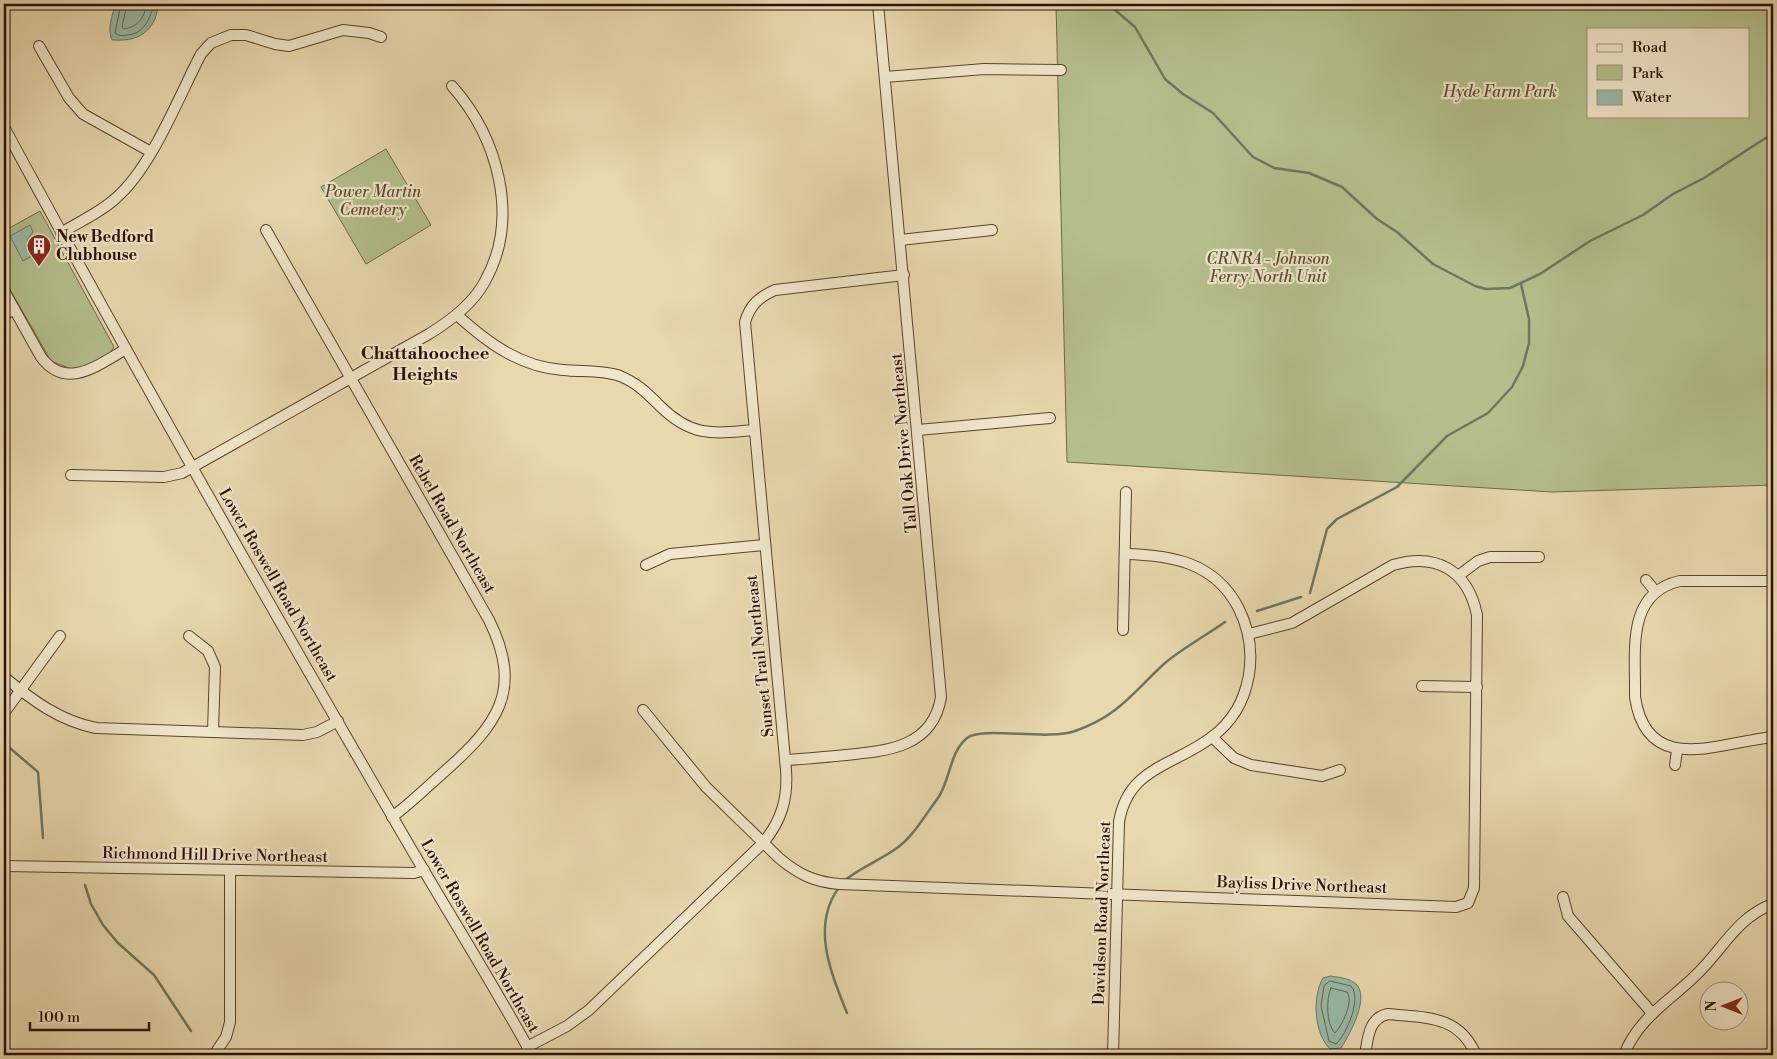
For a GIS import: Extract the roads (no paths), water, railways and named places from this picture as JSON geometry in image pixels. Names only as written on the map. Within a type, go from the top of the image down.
[{"type":"street","name":"Tall Oak Drive Northeast","points":[[785,760],[880,752],[899,748],[926,729],[939,707],[941,679],[878,4]]},
{"type":"street","points":[[61,233],[95,214],[116,199],[134,179],[152,152],[200,54],[211,43],[224,36],[246,34],[275,44],[289,46],[343,30],[369,33],[381,37]]},
{"type":"street","points":[[40,46],[69,98],[83,114],[152,152]]},
{"type":"street","points":[[885,76],[984,69],[1061,70]]},
{"type":"street","points":[[71,475],[164,477],[176,475],[352,378],[429,334],[457,315],[484,284],[496,258],[502,221],[500,186],[491,150],[479,121],[452,86]]},
{"type":"street","name":"Lower Roswell Road Northeast","points":[[4,127],[126,350],[392,817],[529,1051]]},
{"type":"street","name":"Rebel Road Northeast","points":[[266,230],[489,620],[497,636],[504,664],[505,680],[499,708],[486,731],[467,752],[392,817]]},
{"type":"street","points":[[900,240],[992,230]]},
{"type":"street","name":"Sunset Trail Northeast","points":[[529,1051],[589,1010],[763,843],[782,815],[787,782],[745,331],[748,312],[751,306],[764,295],[788,287],[904,275]]},
{"type":"street","points":[[4,291],[45,363],[63,373],[84,372],[126,350]]},
{"type":"street","points":[[4,315],[14,309]]},
{"type":"street","points":[[457,315],[491,344],[526,363],[562,370],[614,374],[630,380],[648,394],[671,417],[692,429],[708,433],[754,430]]},
{"type":"street","points":[[918,430],[1050,418]]},
{"type":"street","points":[[1123,630],[1126,492]]},
{"type":"street","points":[[646,565],[670,554],[764,545]]},
{"type":"street","name":"Davidson Road Northeast","points":[[1112,1055],[1121,808],[1127,795],[1144,777],[1212,737],[1233,714],[1246,690],[1251,666],[1249,634],[1236,603],[1228,592],[1211,576],[1192,563],[1163,556],[1125,554]]},
{"type":"street","points":[[1458,576],[1484,559],[1539,557]]},
{"type":"street","name":"Bayliss Drive Northeast","points":[[643,710],[706,787],[792,869],[812,880],[825,883],[1456,907],[1472,906],[1474,888],[1478,615],[1468,587],[1452,571],[1433,562],[1404,562],[1385,569],[1292,623],[1249,634]]},
{"type":"street","points":[[1646,580],[1655,591]]},
{"type":"street","points":[[1773,581],[1685,580],[1669,583],[1655,591],[1647,601],[1638,619],[1635,696],[1637,707],[1646,727],[1663,743],[1677,750],[1692,751],[1740,741],[1773,737]]},
{"type":"street","points":[[4,713],[60,636]]},
{"type":"street","points":[[189,636],[208,651],[216,666],[213,732]]},
{"type":"street","points":[[4,677],[20,690],[68,720],[82,725],[110,729],[303,735],[317,732],[338,721]]},
{"type":"street","points":[[1422,686],[1477,687]]},
{"type":"street","points":[[1212,737],[1234,758],[1251,765],[1322,776],[1340,770]]},
{"type":"street","points":[[1675,765],[1677,750]]},
{"type":"street","name":"Richmond Hill Drive Northeast","points":[[4,866],[414,873],[424,870]]},
{"type":"street","points":[[214,1055],[226,1037],[230,1022],[230,871]]},
{"type":"street","points":[[1564,897],[1568,916],[1652,1013]]},
{"type":"street","points":[[1624,1055],[1638,1027],[1699,972],[1736,928],[1752,914],[1773,904]]},
{"type":"street","points":[[1365,1055],[1373,1023],[1382,1015],[1388,1014],[1451,1024],[1470,1040],[1476,1055]]},
{"type":"water","points":[[116,4],[160,4],[155,19],[142,34],[132,39],[112,40],[110,27]]},
{"type":"water","points":[[30,225],[33,232],[27,240],[37,253],[23,261],[10,236]]},
{"type":"water","points":[[1330,976],[1350,980],[1356,984],[1360,990],[1361,998],[1357,1016],[1345,1042],[1341,1048],[1330,1049],[1318,1025],[1316,1005],[1319,986],[1323,978]]},
{"type":"waterway","points":[[1108,4],[1135,27],[1165,79],[1183,94],[1213,113],[1253,157],[1274,168],[1309,173],[1342,187],[1377,219],[1397,232],[1433,264],[1475,286],[1486,289],[1510,288],[1540,274],[1590,241],[1643,215],[1673,194],[1704,178],[1773,135]]},
{"type":"waterway","points":[[1310,593],[1327,529],[1337,519],[1397,487],[1447,436],[1488,413],[1512,387],[1523,366],[1529,343],[1529,319],[1521,284]]},
{"type":"waterway","points":[[1257,611],[1301,597]]},
{"type":"waterway","points":[[845,880],[882,858],[907,840],[938,798],[953,759],[961,744],[967,738],[986,733],[1063,734],[1090,725],[1114,711],[1165,663],[1225,622]]},
{"type":"waterway","points":[[4,743],[38,772],[43,838]]},
{"type":"waterway","points":[[85,885],[91,904],[103,925],[118,943],[154,975],[191,1031]]},
{"type":"waterway","points":[[840,886],[831,901],[826,917],[825,933],[830,966],[847,1013]]},
{"type":"place","name":"New Bedford Clubhouse","points":[[39,267]]},
{"type":"district","name":"Chattahoochee Heights","points":[[425,363]]},
{"type":"park label","name":"Hyde Farm Park","points":[[1500,92]]},
{"type":"park label","name":"Power Martin Cemetery","points":[[373,201]]},
{"type":"park label","name":"CRNRA - Johnson Ferry North Unit","points":[[1268,268]]}]
